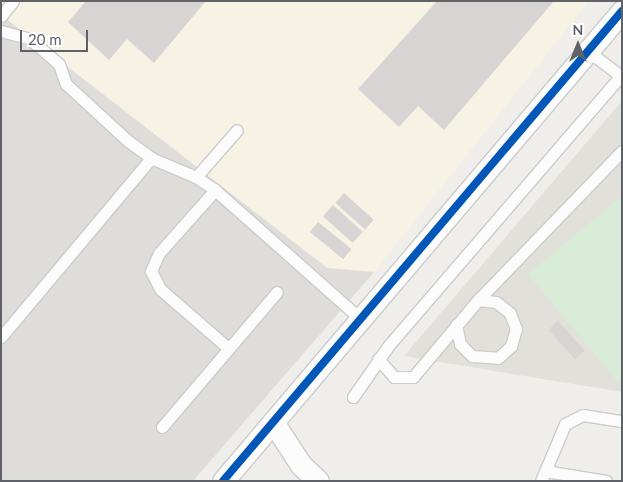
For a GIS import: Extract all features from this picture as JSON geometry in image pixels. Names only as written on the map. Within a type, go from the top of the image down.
[{"type":"street","points":[[223,481],[362,320],[589,52],[622,10]]},
{"type":"street","points":[[272,422],[301,465],[318,481]]},
{"type":"lane","points":[[1,16],[13,1]]},
{"type":"lane","points":[[1,31],[25,36],[57,61],[66,84],[151,158],[196,177],[215,190],[362,320]]},
{"type":"lane","points":[[353,397],[378,359],[621,75],[589,52]]},
{"type":"lane","points":[[196,177],[237,130]]},
{"type":"lane","points":[[378,359],[394,377],[413,377],[478,300],[622,150]]},
{"type":"lane","points":[[1,337],[151,158]]},
{"type":"lane","points":[[215,190],[159,253],[151,271],[160,289],[228,348]]},
{"type":"lane","points":[[162,427],[277,292]]},
{"type":"lane","points":[[456,325],[460,344],[472,356],[489,360],[505,353],[515,338],[514,321],[510,313],[496,302],[478,300]]},
{"type":"lane","points":[[606,481],[543,476],[560,433],[573,418],[583,416],[622,421]]},
{"type":"shaded area","points":[[1,1],[589,1],[374,272],[328,268],[1,15]]},
{"type":"shaded area","points":[[1,15],[327,268],[374,272],[193,481],[1,481]]},
{"type":"shaded area","points":[[622,101],[622,392],[404,356]]},
{"type":"green space","points":[[622,196],[622,380],[618,382],[528,274]]},
{"type":"building","points":[[86,1],[206,1],[154,63],[127,39],[109,60],[68,22]]},
{"type":"building","points":[[437,1],[554,1],[444,130],[418,106],[399,127],[358,89]]},
{"type":"building","points":[[344,193],[374,220],[365,229],[335,203]]},
{"type":"building","points":[[333,205],[363,232],[353,243],[323,216]]},
{"type":"building","points":[[318,222],[351,249],[343,259],[310,232]]},
{"type":"building","points":[[558,321],[585,351],[575,359],[548,330]]},
{"type":"cycle path","points":[[223,481],[622,11]]}]
